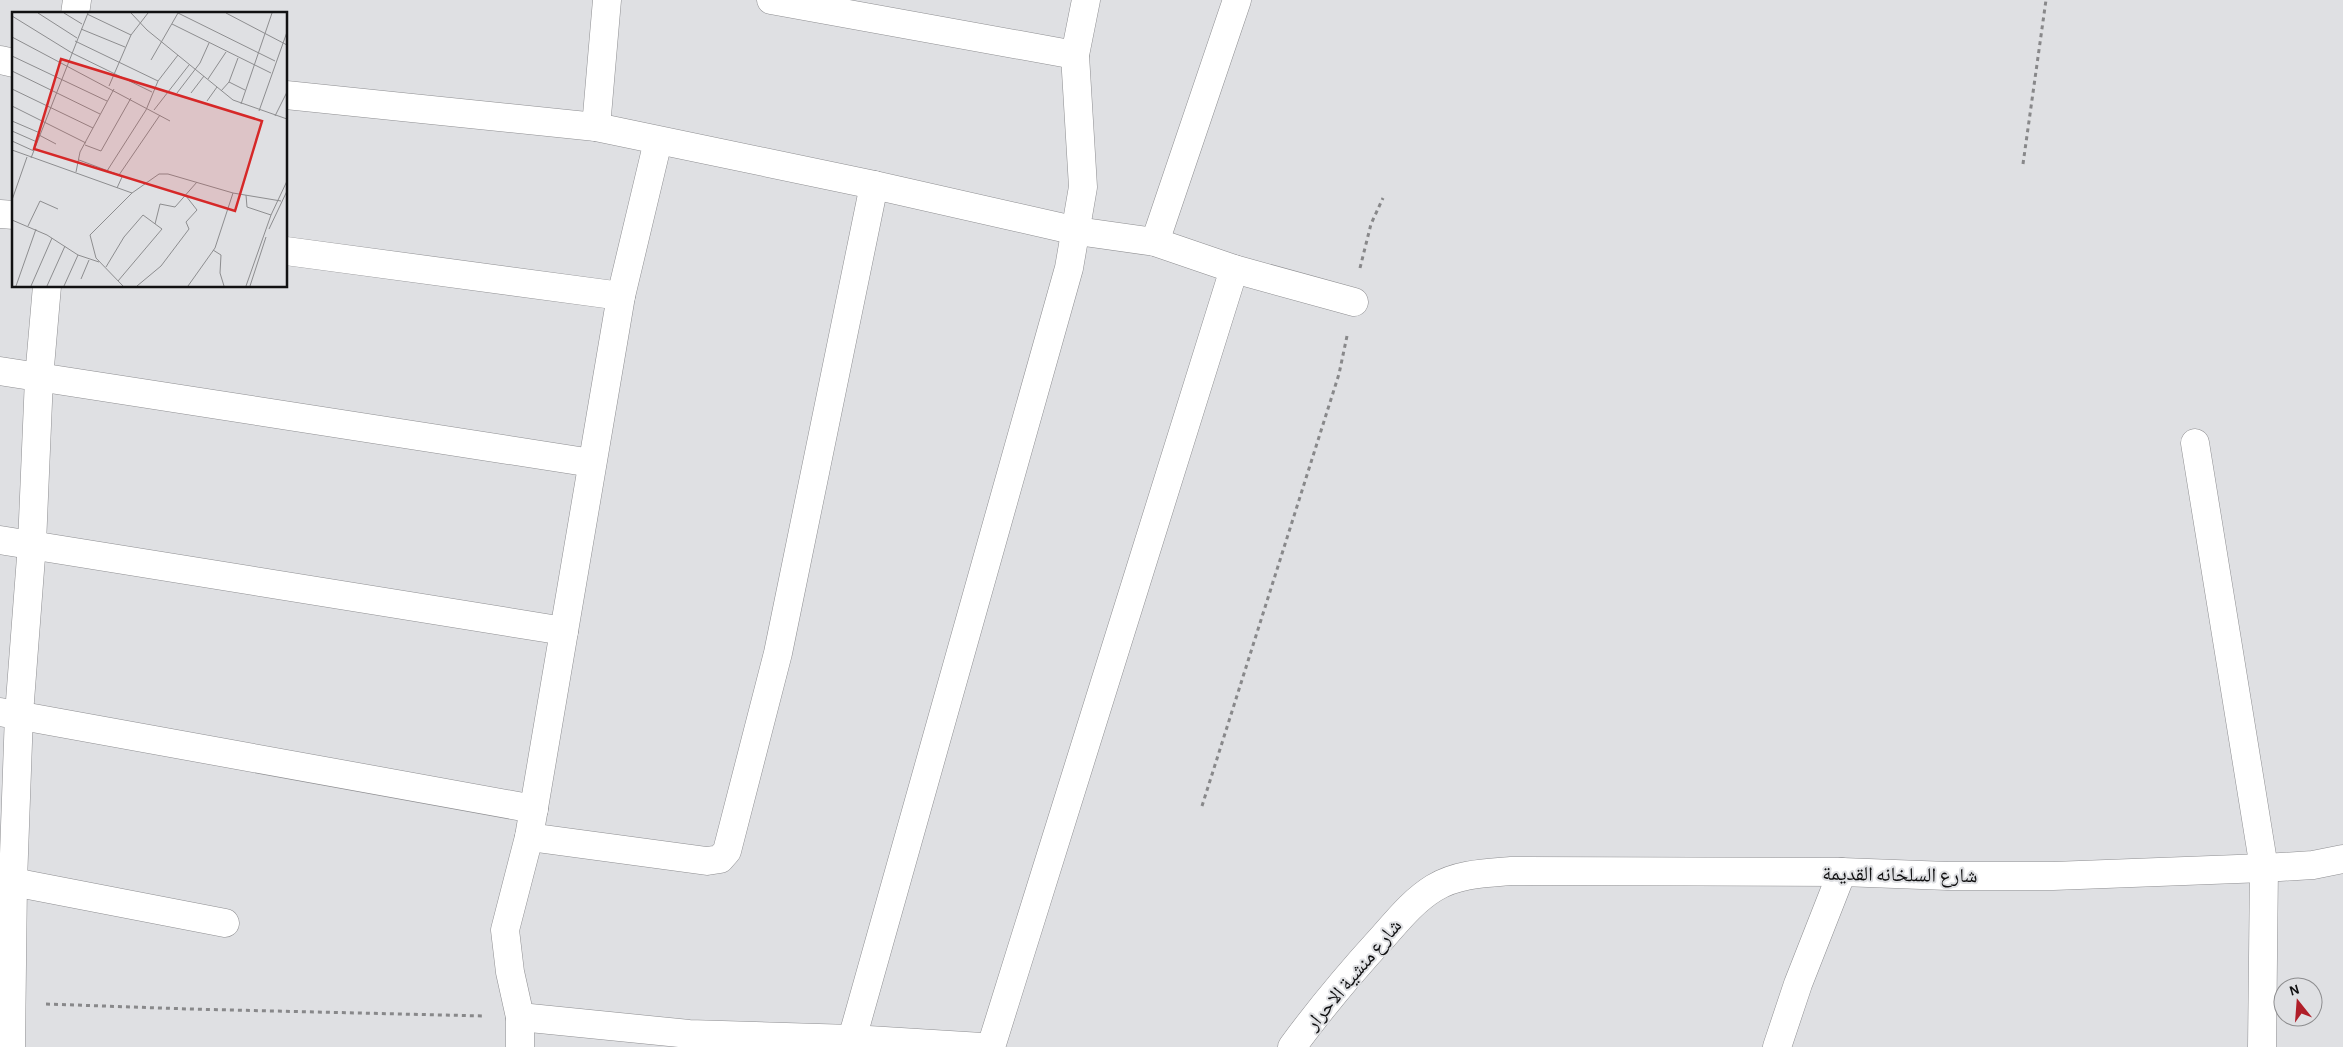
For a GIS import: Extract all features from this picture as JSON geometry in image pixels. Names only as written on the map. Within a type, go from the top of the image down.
[{"type":"street","points":[[596,127],[607,0]]},
{"type":"street","points":[[771,0],[1075,55]]},
{"type":"street","points":[[852,1039],[1077,232],[1083,187],[1075,55],[1086,0]]},
{"type":"street","points":[[1155,242],[1237,0]]},
{"type":"street","points":[[288,95],[596,127],[874,186],[1077,232],[1155,242],[1234,268],[1354,302]]},
{"type":"street","points":[[520,1047],[520,1017],[510,972],[505,930],[529,837],[621,296],[658,141]]},
{"type":"street","points":[[529,837],[708,861],[720,859],[727,851],[778,653],[874,186]]},
{"type":"street","points":[[288,251],[621,296]]},
{"type":"street","points":[[991,1047],[1234,268]]},
{"type":"street","points":[[11,1047],[11,1002],[6,962],[13,882],[7,851],[10,713],[32,544],[39,378],[46,288]]},
{"type":"street","points":[[0,371],[592,463]]},
{"type":"street","points":[[2195,443],[2264,868],[2262,1047]]},
{"type":"street","points":[[0,540],[564,631]]},
{"type":"street","points":[[10,713],[534,809]]},
{"type":"street","name":"شارع السلخانه القديمة","points":[[1414,902],[1435,888],[1457,878],[1511,870],[1842,872],[1948,876],[2053,876],[2264,868],[2313,864],[2343,859]]},
{"type":"street","points":[[1777,1047],[1798,984],[1842,872]]},
{"type":"street","points":[[13,882],[225,922]]},
{"type":"street","name":"شارع منشية الاحرار","points":[[1292,1047],[1353,970],[1414,902]]},
{"type":"street","points":[[520,1017],[689,1034],[852,1039],[982,1047]]},
{"type":"path","points":[[2023,164],[2046,0]]},
{"type":"path","points":[[1202,806],[1339,374],[1363,250],[1383,198]]},
{"type":"path","points":[[11,1002],[189,1010],[520,1017]]}]
